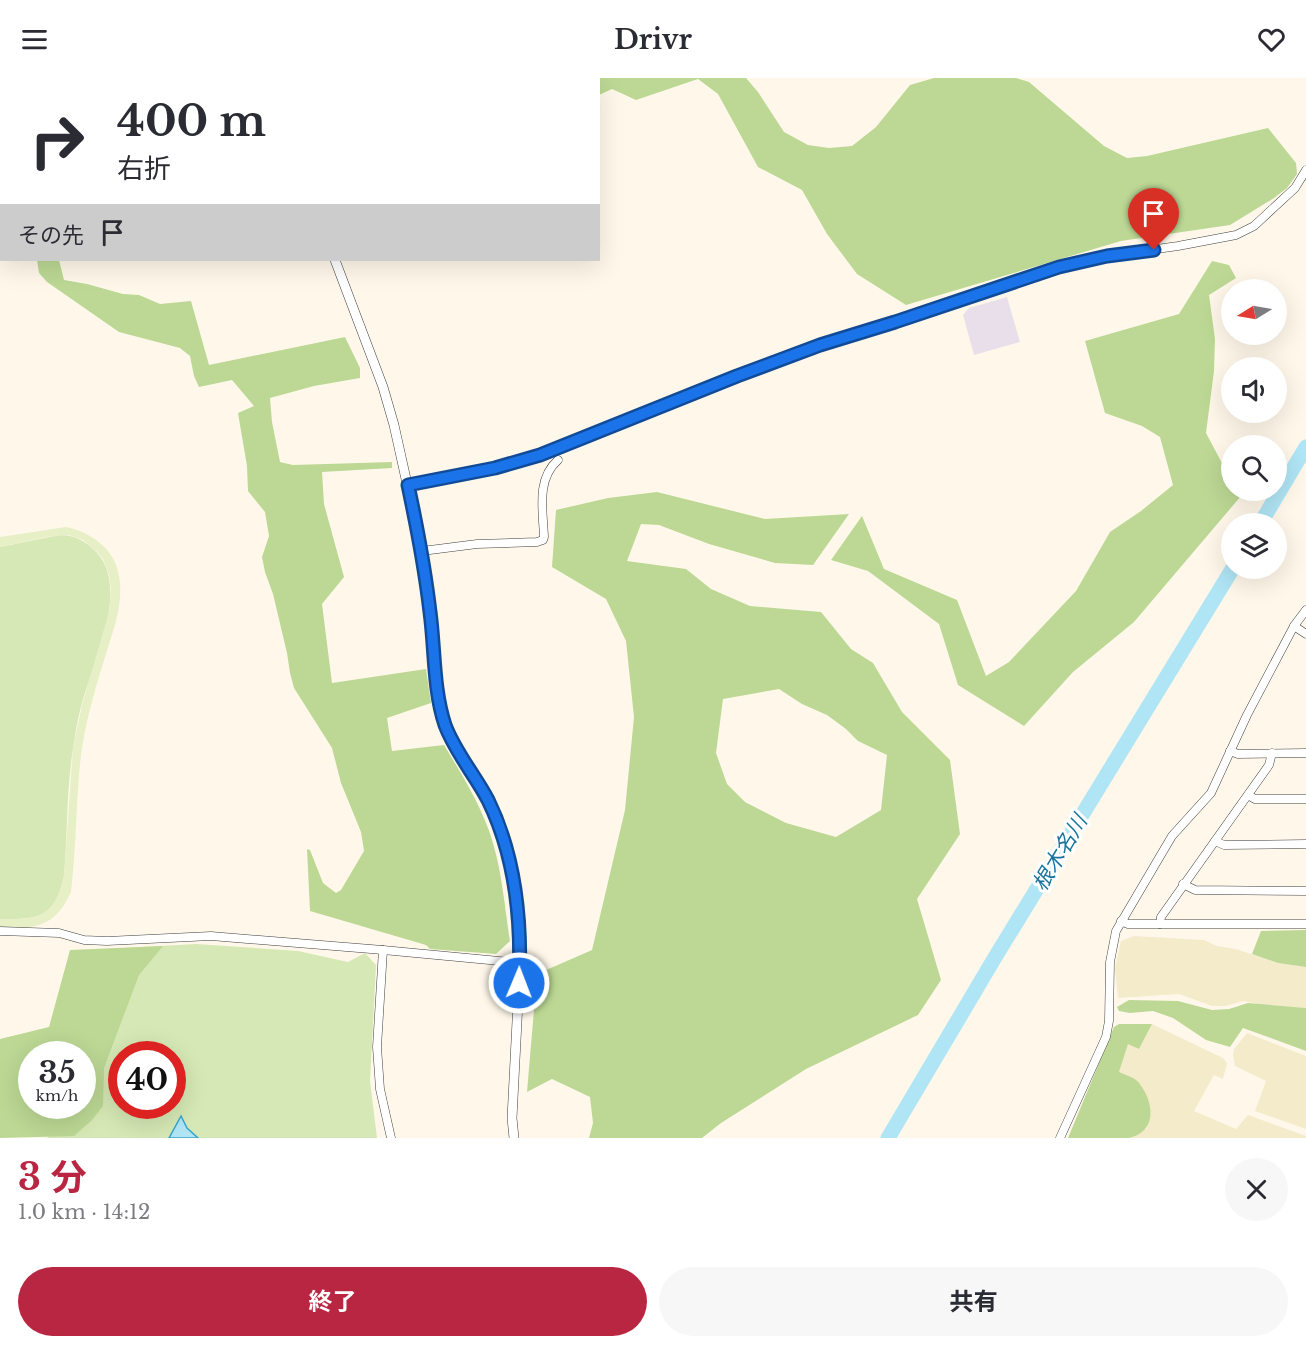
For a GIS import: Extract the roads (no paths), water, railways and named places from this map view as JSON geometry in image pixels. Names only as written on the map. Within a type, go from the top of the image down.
[{"type":"street","points":[[408,485],[495,468],[540,455],[820,345],[1059,267],[1107,256],[1236,235],[1254,226],[1295,189],[1306,170]]},
{"type":"street","points":[[335,261],[383,387],[408,485],[422,551],[442,712],[451,737],[488,801],[503,838],[517,896],[520,963],[513,1138]]},
{"type":"street","points":[[422,551],[477,544],[543,540],[543,488],[549,471],[558,460]]},
{"type":"street","points":[[1060,1138],[1106,1036],[1109,1021],[1111,948],[1116,931],[1172,836],[1211,793],[1247,715],[1294,626],[1306,610]]},
{"type":"street","points":[[1294,626],[1306,634]]},
{"type":"street","points":[[1230,751],[1238,754],[1306,753]]},
{"type":"street","points":[[1160,924],[1161,917],[1269,765],[1272,753]]},
{"type":"street","points":[[1248,795],[1255,798],[1306,799]]},
{"type":"street","points":[[1215,841],[1224,845],[1306,844]]},
{"type":"street","points":[[1184,884],[1196,890],[1306,891]]},
{"type":"street","points":[[1121,921],[1128,924],[1306,924]]},
{"type":"street","points":[[0,931],[59,933],[84,940],[107,941],[211,936],[520,963]]},
{"type":"street","points":[[383,950],[377,1047],[380,1089],[391,1138]]},
{"type":"water","points":[[179,1119],[182,1119],[187,1128],[198,1138],[169,1138]]},
{"type":"waterway","name":"根木名川","points":[[1267,513],[1306,447]]},
{"type":"waterway","name":"根木名川","points":[[888,1138],[994,959],[1226,579]]}]
